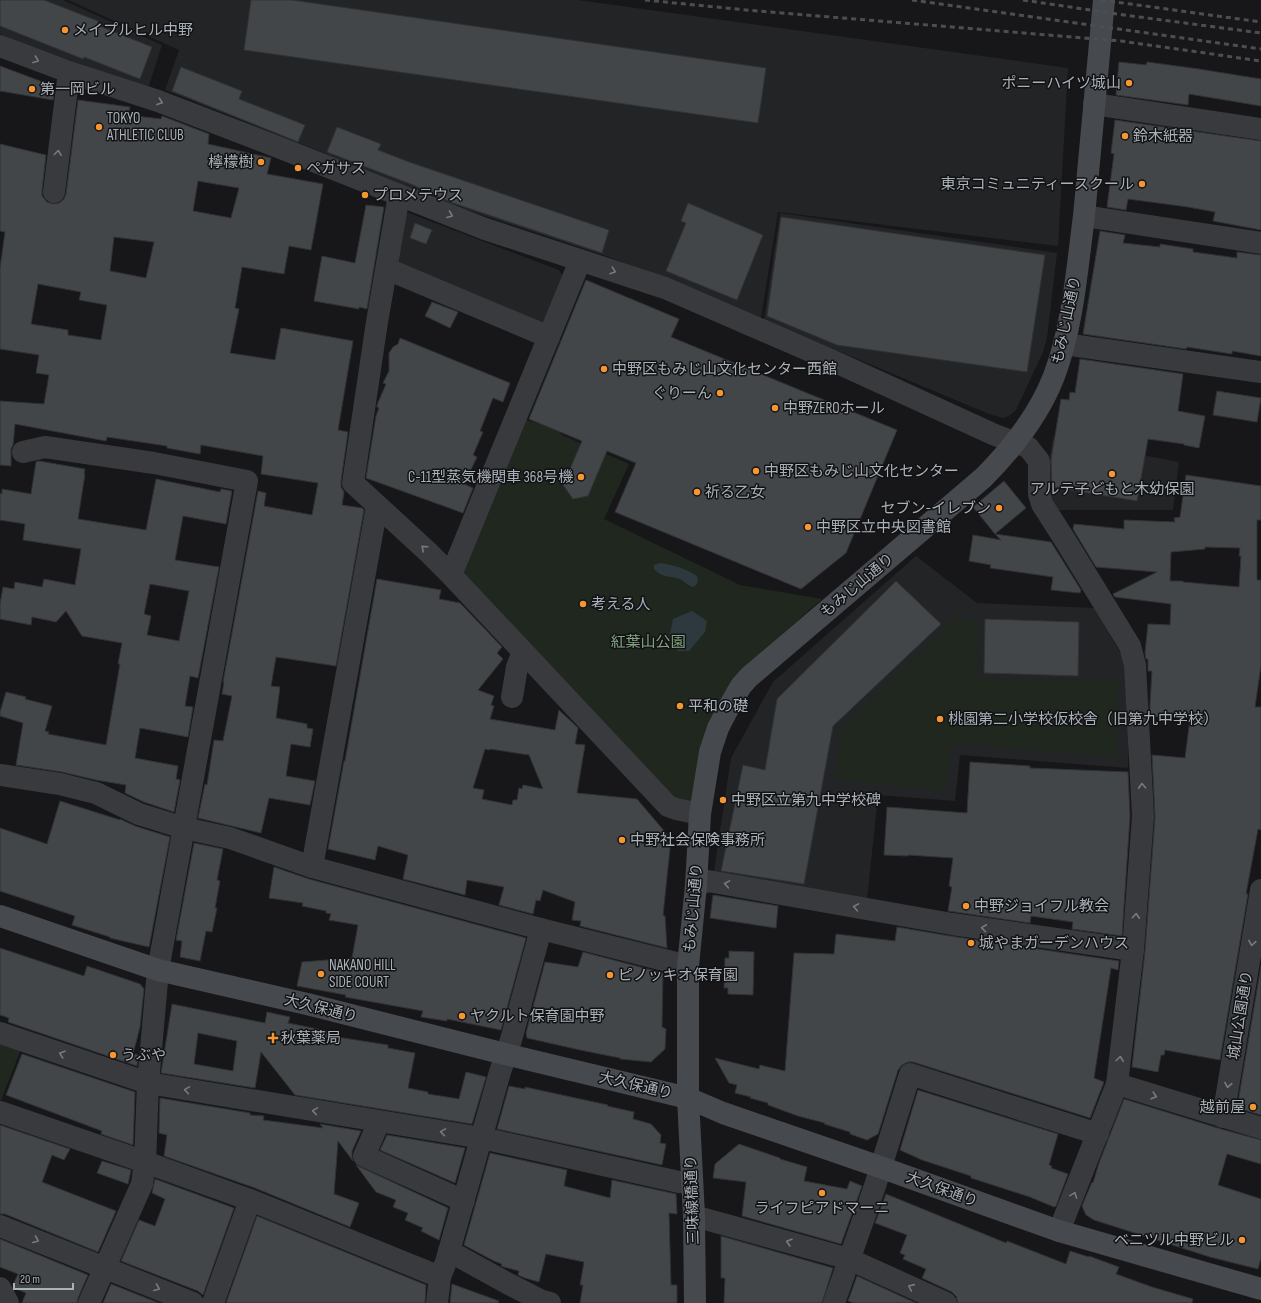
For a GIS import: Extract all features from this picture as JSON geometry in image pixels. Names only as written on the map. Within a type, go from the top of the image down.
[{"type":"street","name":"もみじ山通り","points":[[688,1098],[688,966],[696,885],[700,814],[710,752],[718,728],[741,686],[758,668],[983,478],[998,463],[1026,428],[1046,393],[1054,376],[1064,344],[1070,316],[1084,216],[1104,0]]},
{"type":"street","points":[[0,46],[69,72],[158,101],[277,151],[399,195],[485,229],[665,288],[831,360],[995,435],[1028,447],[1039,462],[1039,494],[1042,504],[1130,646],[1135,665],[1143,816],[1133,950],[1117,1084],[1059,1231]]},
{"type":"street","points":[[54,192],[69,72]]},
{"type":"street","points":[[1094,104],[1261,129]]},
{"type":"street","points":[[399,195],[353,483],[451,575],[668,806],[700,814]]},
{"type":"street","points":[[1084,216],[1261,243]]},
{"type":"street","points":[[451,575],[580,261]]},
{"type":"street","points":[[387,269],[549,338]]},
{"type":"street","points":[[1064,344],[1261,372]]},
{"type":"street","points":[[23,452],[45,447],[154,463],[247,481],[158,970],[148,1083],[145,1162],[142,1184],[89,1303]]},
{"type":"street","points":[[312,867],[370,499]]},
{"type":"street","points":[[512,697],[517,667],[523,652]]},
{"type":"street","points":[[0,775],[60,784],[96,793],[138,814],[184,828],[230,838],[312,867],[541,929],[688,966]]},
{"type":"street","points":[[696,885],[708,881],[952,924],[1133,950]]},
{"type":"street","name":"城山公園通り","points":[[1223,1117],[1261,890]]},
{"type":"street","name":"大久保通り","points":[[0,916],[158,970],[307,1004],[688,1098],[723,1113],[1059,1231],[1261,1289]]},
{"type":"street","points":[[437,1303],[440,1277],[464,1202],[505,1054],[511,1040],[541,929]]},
{"type":"street","points":[[0,1033],[148,1083],[482,1138],[679,1182],[692,1183]]},
{"type":"street","points":[[834,1303],[910,1074],[1098,1134]]},
{"type":"street","points":[[1117,1084],[1261,1128]]},
{"type":"street","name":"三味線橋通り","points":[[688,1098],[694,1216],[695,1303]]},
{"type":"street","points":[[0,1112],[250,1200],[440,1277]]},
{"type":"street","points":[[379,1122],[364,1156],[464,1202]]},
{"type":"street","points":[[213,1303],[250,1200]]},
{"type":"street","points":[[694,1216],[849,1259],[946,1303]]},
{"type":"street","points":[[0,1226],[193,1303]]},
{"type":"street","points":[[449,1251],[505,1282],[542,1301],[550,1303]]},
{"type":"street","points":[[0,1288],[8,1303]]},
{"type":"shaded area","points":[[0,0],[63,0],[162,45],[148,88],[26,45],[0,34]]},
{"type":"shaded area","points":[[68,0],[578,0],[1068,68],[1058,246],[778,212],[761,318],[609,257],[410,191],[322,152],[165,90],[179,50]]},
{"type":"shaded area","points":[[406,212],[559,270],[563,277],[544,326],[395,267]]},
{"type":"shaded area","points":[[780,213],[1057,253],[1047,338],[1043,352],[1016,410],[1009,416],[1003,418],[989,414],[764,320]]},
{"type":"shaded area","name":"アルテ子どもと木幼保園","points":[[1053,438],[1179,462],[1173,510],[1057,510],[1045,486]]},
{"type":"shaded area","name":"桃園第二小学校仮校舎（旧第九中学校）","points":[[916,556],[977,603],[1094,608],[1129,667],[1128,768],[960,755],[955,801],[878,795],[867,901],[713,877],[731,758],[773,682]]},
{"type":"shaded area","points":[[660,563],[675,566],[688,571],[697,576],[698,582],[694,587],[688,585],[680,579],[661,574],[654,569],[654,565]]},
{"type":"shaded area","points":[[692,611],[707,621],[705,632],[689,651],[678,651],[669,639],[673,619]]},
{"type":"green space","name":"紅葉山公園","points":[[526,420],[553,427],[562,435],[629,464],[604,519],[740,585],[822,599],[741,671],[693,801],[675,807],[462,575]]},
{"type":"green space","points":[[956,619],[978,619],[977,678],[1118,680],[1116,757],[951,743],[946,791],[834,779],[843,728]]},
{"type":"green space","points":[[0,1042],[21,1049],[0,1103]]},
{"type":"building","points":[[0,0],[44,0],[98,21],[97,25],[152,47],[140,79],[84,57],[83,59],[0,26]]},
{"type":"building","points":[[251,0],[292,0],[766,68],[758,123],[244,50]]},
{"type":"building","points":[[1119,62],[1146,65],[1147,62],[1261,79],[1261,106],[1189,94],[1188,105],[1116,95]]},
{"type":"building","name":"第一岡ビル","points":[[0,66],[51,85],[54,90],[53,100],[0,91]]},
{"type":"building","points":[[181,67],[242,91],[239,99],[305,125],[298,142],[172,91]]},
{"type":"building","points":[[78,100],[130,107],[128,115],[161,119],[162,116],[209,134],[208,144],[271,158],[267,174],[323,184],[311,250],[289,246],[284,274],[242,267],[235,308],[239,309],[230,353],[275,360],[281,328],[353,341],[338,430],[348,432],[341,481],[341,487],[344,492],[342,505],[362,508],[364,510],[336,666],[276,657],[271,686],[280,687],[276,718],[307,724],[307,728],[313,729],[310,747],[291,744],[286,776],[315,781],[310,805],[269,798],[261,833],[198,818],[205,784],[207,785],[214,740],[223,741],[232,696],[222,694],[223,682],[258,491],[266,493],[264,506],[312,515],[318,483],[261,474],[263,456],[201,445],[200,454],[167,448],[167,446],[107,437],[106,441],[15,424],[13,445],[11,449],[11,466],[0,465],[0,401],[44,404],[49,375],[36,373],[39,355],[0,349],[0,268],[5,232],[0,231],[0,144],[46,155],[42,196],[47,202],[53,204],[59,203],[64,199],[66,194]],"holes":[[[198,181],[239,188],[231,218],[193,211]],[[114,237],[154,242],[146,278],[110,271]],[[38,284],[81,292],[79,300],[107,305],[101,340],[68,335],[68,330],[31,324]]]},
{"type":"building","points":[[1115,120],[1261,141],[1261,230],[1213,221],[1215,212],[1188,207],[1128,199],[1126,210],[1107,207],[1114,154],[1111,153]]},
{"type":"building","points":[[337,127],[381,144],[378,150],[409,162],[609,230],[602,253],[450,202],[413,185],[327,152]]},
{"type":"building","points":[[688,203],[763,235],[737,300],[666,271],[686,223],[681,221]]},
{"type":"building","points":[[366,205],[384,207],[367,309],[314,301],[322,256],[355,263]]},
{"type":"building","points":[[781,217],[1045,255],[1027,372],[837,345],[767,316]]},
{"type":"building","points":[[415,223],[432,230],[426,244],[410,238]]},
{"type":"building","points":[[1100,231],[1125,235],[1123,243],[1160,247],[1160,244],[1193,249],[1193,252],[1237,258],[1237,252],[1261,255],[1261,356],[1232,351],[1232,354],[1187,347],[1186,349],[1083,334]]},
{"type":"building","name":"中野区もみじ山文化センター","points":[[586,280],[679,319],[671,337],[897,430],[846,553],[801,589],[615,512],[636,463],[607,451],[588,496],[573,499],[563,485],[582,441],[529,419]]},
{"type":"building","points":[[432,302],[458,312],[450,328],[425,316]]},
{"type":"building","points":[[400,338],[510,383],[503,402],[493,398],[480,431],[483,432],[473,455],[477,457],[464,484],[473,488],[463,513],[366,478],[376,416],[379,408],[377,405],[386,384],[383,383],[389,371],[389,353],[393,347],[398,344]]},
{"type":"building","points":[[1080,359],[1183,374],[1178,411],[1205,416],[1199,448],[1184,444],[1148,439],[1137,501],[1052,487],[1051,460],[1061,399],[1069,400],[1070,392],[1075,393]]},
{"type":"building","points":[[1217,391],[1261,398],[1257,422],[1213,415]]},
{"type":"building","points":[[39,461],[85,469],[78,519],[146,530],[156,479],[220,492],[221,489],[232,491],[226,524],[183,516],[175,560],[219,567],[198,678],[190,676],[185,706],[193,707],[188,737],[140,728],[135,758],[178,766],[176,779],[180,780],[174,812],[144,802],[125,793],[126,785],[62,772],[16,765],[23,723],[0,716],[6,692],[52,706],[45,731],[49,732],[48,734],[106,745],[120,664],[118,664],[122,643],[82,636],[66,611],[56,622],[32,617],[31,625],[0,619],[0,604],[3,587],[14,589],[15,582],[42,587],[44,579],[75,585],[81,549],[23,540],[25,524],[0,520],[0,493],[2,494],[2,489],[31,494],[36,462]],"holes":[[[150,584],[189,591],[179,641],[147,635],[151,616],[144,614]]]},
{"type":"building","points":[[1186,475],[1261,486],[1261,520],[1257,520],[1257,580],[1261,580],[1261,665],[1255,707],[1261,707],[1261,830],[1258,829],[1246,894],[1248,894],[1220,1060],[1165,1050],[1164,1055],[1161,1055],[1158,1072],[1132,1067],[1145,951],[1155,817],[1152,755],[1185,758],[1190,719],[1150,716],[1152,671],[1148,671],[1148,659],[1146,659],[1145,653],[1148,624],[1170,625],[1171,604],[1115,597],[1113,594],[1157,572],[1096,567],[1073,529],[1074,524],[1124,529],[1124,520],[1175,522],[1174,518],[1180,517]],"holes":[[[1205,547],[1240,548],[1239,556],[1241,556],[1239,587],[1170,581],[1171,552],[1205,549]]]},
{"type":"building","name":"セブン-イレブン","points":[[1004,481],[1026,508],[995,534],[973,507]]},
{"type":"building","points":[[995,534],[1051,542],[1081,590],[1080,593],[1051,590],[1053,577],[990,568],[991,565],[969,561],[973,535],[1001,540]]},
{"type":"building","points":[[377,579],[441,590],[439,599],[460,603],[502,647],[497,653],[503,659],[478,690],[494,696],[491,705],[494,706],[490,719],[555,730],[559,710],[578,728],[575,744],[585,745],[577,793],[637,799],[671,839],[663,915],[665,916],[667,948],[580,926],[581,921],[572,920],[575,902],[543,890],[540,901],[536,900],[533,914],[499,905],[504,887],[467,880],[465,895],[403,879],[408,855],[378,846],[375,860],[328,849]],"holes":[[[485,749],[529,755],[543,789],[523,785],[522,789],[519,788],[517,800],[513,800],[512,805],[482,799],[484,790],[473,788]]]},
{"type":"building","points":[[896,581],[941,624],[833,726],[804,884],[721,871],[743,765],[765,770],[777,699]]},
{"type":"building","points":[[985,619],[1079,622],[1078,676],[984,673]]},
{"type":"building","points":[[970,762],[1030,766],[1030,768],[1128,772],[1130,816],[1122,936],[1072,929],[1073,922],[1031,916],[1030,923],[948,911],[952,887],[949,886],[953,858],[884,855],[887,807],[967,813]]},
{"type":"building","points":[[60,801],[120,819],[135,826],[170,837],[149,947],[110,938],[72,925],[75,916],[0,891],[0,828],[47,844]]},
{"type":"building","points":[[194,843],[223,849],[217,880],[220,881],[215,908],[217,908],[212,932],[206,931],[200,961],[180,957],[182,941],[176,940]]},
{"type":"building","points":[[274,867],[309,879],[526,938],[501,1030],[447,1019],[447,1021],[421,1017],[423,1011],[345,997],[346,995],[297,986],[302,962],[352,958],[358,925],[329,920],[331,914],[326,913],[326,911],[302,906],[303,903],[269,898]]},
{"type":"building","points":[[713,895],[778,906],[776,928],[710,918]]},
{"type":"building","points":[[897,927],[1119,961],[1118,970],[1111,968],[1094,1078],[1104,1082],[1090,1118],[913,1062],[908,1062],[902,1065],[898,1070],[878,1134],[867,1140],[850,1134],[850,1132],[824,1124],[825,1123],[798,1116],[768,1105],[768,1103],[735,1093],[737,1085],[729,1083],[715,1058],[759,1069],[760,1065],[785,1071],[794,953],[834,954],[836,934],[895,941]]},
{"type":"building","points":[[0,948],[84,976],[87,966],[140,984],[144,989],[140,1027],[133,1054],[138,1055],[137,1066],[8,1022],[9,1018],[0,1015]]},
{"type":"building","points":[[729,951],[754,952],[753,995],[728,994],[728,988],[724,988],[725,958],[729,958]]},
{"type":"building","points":[[583,952],[663,973],[662,1027],[666,1029],[665,1049],[651,1062],[620,1059],[527,1038],[526,1033],[545,962],[578,967]]},
{"type":"building","points":[[1261,966],[1261,1115],[1237,1108]]},
{"type":"building","points":[[172,1004],[265,1023],[267,1012],[290,1017],[288,1023],[337,1033],[337,1037],[388,1045],[388,1048],[415,1053],[408,1088],[428,1092],[428,1094],[459,1099],[466,1072],[486,1077],[472,1124],[295,1095],[261,1052],[255,1088],[161,1073]],"holes":[[[198,1033],[237,1041],[233,1071],[194,1064]]]},
{"type":"building","points":[[22,1054],[135,1092],[133,1145],[101,1134],[102,1131],[6,1095]]},
{"type":"building","points":[[509,1086],[525,1089],[525,1087],[634,1112],[633,1119],[651,1124],[661,1135],[660,1143],[666,1144],[662,1165],[497,1129]]},
{"type":"building","points":[[918,1090],[1058,1134],[1049,1165],[1052,1166],[1051,1168],[1068,1174],[1056,1206],[1054,1207],[1030,1197],[971,1178],[971,1176],[922,1160],[900,1150]]},
{"type":"building","points":[[160,1098],[250,1113],[250,1115],[264,1116],[263,1120],[323,1128],[320,1124],[361,1131],[352,1151],[353,1161],[338,1141],[334,1194],[359,1203],[350,1227],[255,1188],[164,1156],[167,1135],[159,1133]]},
{"type":"building","points":[[1124,1099],[1261,1140],[1261,1164],[1227,1154],[1218,1185],[1261,1199],[1261,1258],[1258,1269],[1210,1257],[1094,1220],[1086,1215],[1082,1206],[1092,1182],[1093,1183],[1099,1163]]},
{"type":"building","points":[[0,1125],[70,1149],[64,1160],[52,1155],[42,1182],[116,1211],[98,1252],[5,1214],[0,1214]]},
{"type":"building","points":[[387,1135],[465,1148],[455,1183],[380,1150]]},
{"type":"building","points":[[739,1144],[807,1167],[804,1181],[847,1189],[850,1181],[862,1186],[841,1244],[742,1216],[746,1182],[713,1178],[715,1164]]},
{"type":"building","points":[[490,1153],[567,1170],[564,1186],[610,1198],[612,1180],[676,1194],[677,1214],[669,1213],[671,1285],[677,1285],[677,1303],[580,1303],[583,1285],[580,1285],[584,1262],[546,1254],[539,1282],[518,1275],[519,1271],[501,1266],[502,1264],[464,1245]]},
{"type":"building","points":[[102,1161],[131,1170],[128,1184],[97,1173]]},
{"type":"building","points":[[356,1165],[448,1208],[439,1240],[421,1231],[423,1228],[405,1220],[408,1213],[393,1207],[396,1200],[376,1192]]},
{"type":"building","points":[[155,1179],[234,1208],[203,1295],[198,1291],[121,1261],[139,1220],[155,1226],[165,1199],[152,1193]]},
{"type":"building","points":[[886,1194],[1006,1243],[1007,1241],[1066,1264],[1070,1251],[1089,1256],[1119,1267],[1116,1274],[1152,1287],[1193,1299],[1192,1303],[958,1303],[956,1296],[952,1292],[922,1278],[926,1269],[903,1259],[905,1255],[900,1253],[907,1235],[875,1223]]},
{"type":"building","points":[[257,1216],[426,1285],[425,1303],[226,1303]]},
{"type":"building","points":[[721,1236],[833,1268],[822,1303],[724,1303],[725,1278],[721,1278]]},
{"type":"building","points":[[0,1239],[88,1275],[77,1303],[22,1303],[26,1293],[14,1288],[13,1285],[18,1274],[0,1267]]},
{"type":"building","points":[[857,1276],[916,1303],[854,1303],[848,1301]]},
{"type":"building","points":[[111,1284],[159,1303],[103,1303]]},
{"type":"building","points":[[452,1284],[499,1301],[498,1303],[450,1303]]},
{"type":"railway","points":[[645,0],[746,10],[1121,41],[1261,61]]},
{"type":"railway","points":[[912,0],[1261,49]]},
{"type":"railway","points":[[1023,0],[1261,33]]},
{"type":"railway","points":[[1101,0],[1261,22]]},
{"type":"place","name":"メイプルヒル中野","points":[[65,30]]},
{"type":"place","name":"ポニーハイツ城山","points":[[1129,83]]},
{"type":"place","name":"第一岡ビル","points":[[32,89]]},
{"type":"place","name":"TOKYO ATHLETIC CLUB","points":[[99,127]]},
{"type":"place","name":"鈴木紙器","points":[[1125,136]]},
{"type":"place","name":"檸檬樹","points":[[261,162]]},
{"type":"place","name":"ペガサス","points":[[298,168]]},
{"type":"place","name":"東京コミュニティースクール","points":[[1142,184]]},
{"type":"place","name":"プロメテウス","points":[[365,195]]},
{"type":"place","name":"中野区もみじ山文化センター西館","points":[[604,369]]},
{"type":"place","name":"ぐりーん","points":[[720,393]]},
{"type":"place","name":"中野ZEROホール","points":[[775,408]]},
{"type":"place","name":"中野区もみじ山文化センター","points":[[756,471]]},
{"type":"place","name":"アルテ子どもと木幼保園","points":[[1112,474]]},
{"type":"place","name":"C-11型蒸気機関車 368号機","points":[[581,477]]},
{"type":"place","name":"祈る乙女","points":[[697,492]]},
{"type":"place","name":"セブン-イレブン","points":[[999,508]]},
{"type":"place","name":"中野区立中央図書館","points":[[808,527]]},
{"type":"place","name":"考える人","points":[[583,604]]},
{"type":"place","name":"平和の礎","points":[[680,706]]},
{"type":"place","name":"桃園第二小学校仮校舎（旧第九中学校）","points":[[940,719]]},
{"type":"place","name":"中野区立第九中学校碑","points":[[723,800]]},
{"type":"place","name":"中野社会保険事務所","points":[[622,840]]},
{"type":"place","name":"中野ジョイフル教会","points":[[966,906]]},
{"type":"place","name":"城やまガーデンハウス","points":[[971,943]]},
{"type":"place","name":"NAKANO HILL SIDE COURT","points":[[321,974]]},
{"type":"place","name":"ピノッキオ保育園","points":[[610,975]]},
{"type":"place","name":"ヤクルト保育園中野","points":[[462,1016]]},
{"type":"place","name":"秋葉薬局","points":[[273,1038]]},
{"type":"place","name":"うぶや","points":[[113,1055]]},
{"type":"place","name":"越前屋","points":[[1253,1107]]},
{"type":"place","name":"ライフピアドマーニ","points":[[822,1193]]},
{"type":"place","name":"ベニツル中野ビル","points":[[1242,1240]]}]
